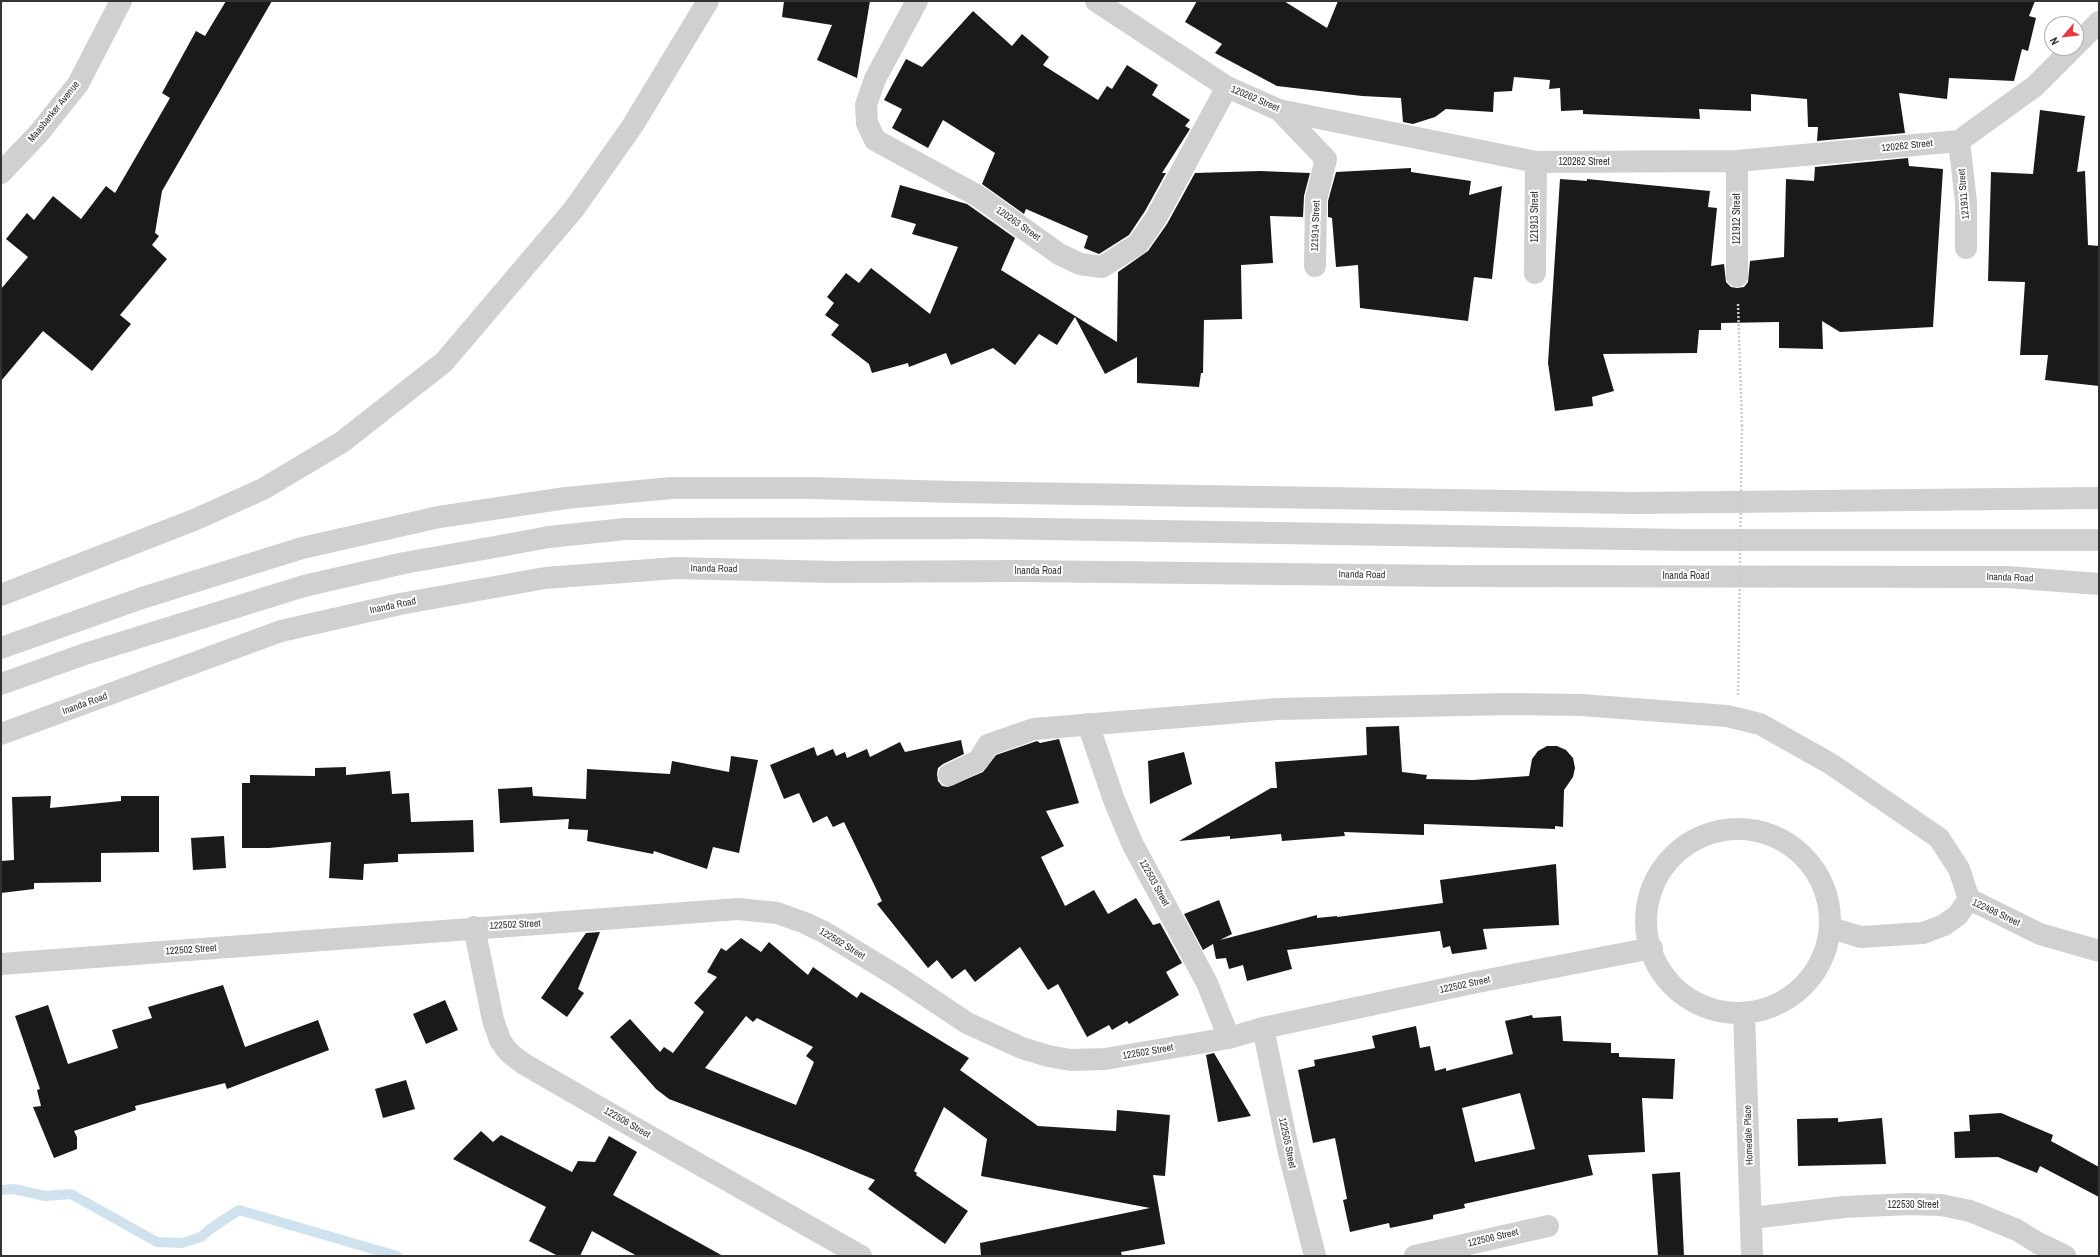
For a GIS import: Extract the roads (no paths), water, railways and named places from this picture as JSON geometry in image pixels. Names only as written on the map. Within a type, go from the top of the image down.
[{"type":"street","name":"Maasbanker Avenue","points":[[1,173],[38,133],[78,84],[121,1]]},
{"type":"street","points":[[1,594],[194,520],[263,489],[342,442],[444,362],[574,208],[632,125],[708,1]]},
{"type":"street","name":"120263 Street","points":[[917,1],[875,79],[866,105],[867,124],[875,140],[978,196],[1059,254],[1080,264],[1102,267],[1138,244],[1156,218],[1227,87]]},
{"type":"street","name":"120262 Street","points":[[1096,1],[1227,87],[1279,110],[1536,162],[1737,161],[1959,141]]},
{"type":"street","points":[[2084,37],[2099,22]]},
{"type":"street","points":[[1959,141],[2035,86],[2065,56]]},
{"type":"street","name":"121914 Street","points":[[1279,110],[1326,158],[1316,199],[1315,266]]},
{"type":"street","name":"121911 Street","points":[[1959,141],[1966,202],[1966,248]]},
{"type":"street","name":"121912 Street","points":[[1737,161],[1737,276]]},
{"type":"street","name":"121913 Street","points":[[1535,273],[1536,162]]},
{"type":"street","points":[[1,648],[142,598],[302,548],[439,517],[566,498],[671,488],[810,488],[954,492],[1634,503],[2099,498]]},
{"type":"street","points":[[1,684],[85,654],[304,586],[404,563],[471,551],[550,537],[625,529],[985,528],[1684,540],[2099,540]]},
{"type":"street","name":"Inanda Road","points":[[1,734],[281,631],[400,604],[545,578],[676,568],[833,572],[1021,571],[1453,576],[2007,577],[2099,584]]},
{"type":"street","points":[[949,775],[978,761],[988,746],[1017,734],[1034,729],[1277,709],[1510,704],[1581,705],[1728,716],[1760,724],[1831,764],[1939,838],[1959,869],[1969,900]]},
{"type":"street","name":"122503 Street","points":[[1088,724],[1114,800],[1132,843],[1207,983],[1229,1038]]},
{"type":"street","points":[[1723,829],[1750,829],[1777,837],[1801,852],[1818,874],[1828,900],[1831,928],[1823,960],[1804,987],[1777,1006],[1744,1013],[1710,1009],[1679,992],[1657,965],[1652,948],[1647,931],[1647,903],[1657,877],[1674,854],[1696,838],[1723,829]]},
{"type":"street","name":"122498 Street","points":[[1831,928],[1861,937],[1923,933],[1944,925],[1953,918],[1969,900],[2040,934],[2099,951]]},
{"type":"street","name":"122502 Street","points":[[1,964],[474,927],[573,922],[738,909],[777,913],[824,932],[895,975],[968,1023],[1022,1048],[1048,1056],[1071,1060],[1105,1059],[1229,1038],[1263,1028],[1477,982],[1652,948]]},
{"type":"street","name":"122506 Street","points":[[474,927],[493,1020],[500,1040],[509,1052],[524,1064],[861,1256]]},
{"type":"street","name":"Homedale Place","points":[[1744,1013],[1752,1218],[1752,1256]]},
{"type":"street","name":"122505 Street","points":[[1263,1028],[1289,1153],[1315,1256]]},
{"type":"street","name":"122530 Street","points":[[1752,1218],[1844,1208],[1909,1204],[1940,1205],[1970,1211],[2017,1230],[2038,1250],[2065,1256]]},
{"type":"street","name":"122506 Street","points":[[1415,1256],[1548,1226]]},
{"type":"waterway","points":[[1,1190],[14,1189],[45,1196],[71,1194],[157,1242],[182,1243],[201,1237],[210,1229],[239,1210],[397,1256]]}]
